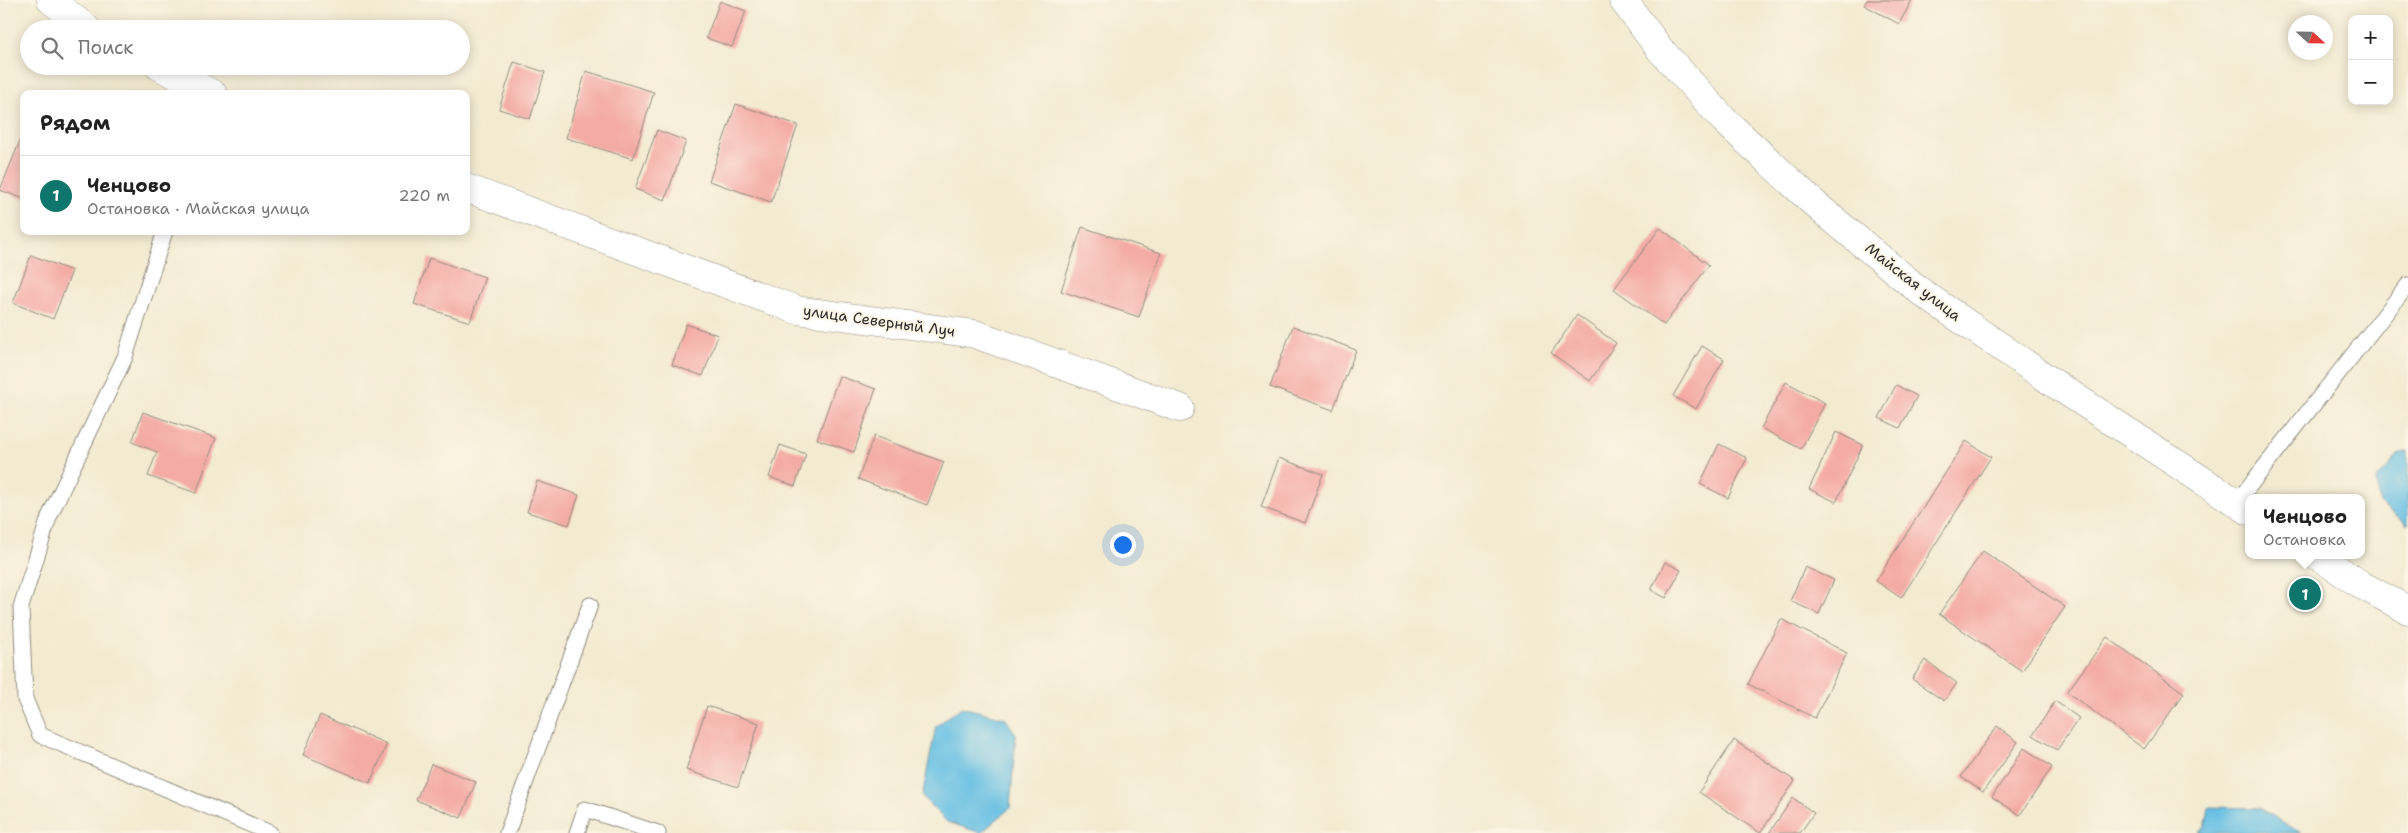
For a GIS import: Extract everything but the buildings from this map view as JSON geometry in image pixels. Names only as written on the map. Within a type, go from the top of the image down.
[{"type":"street","points":[[51,0],[77,20]]},
{"type":"street","name":"Майская улица","points":[[1623,0],[1659,48],[1724,120],[1817,206],[1914,286],[2052,382],[2243,507]]},
{"type":"street","points":[[176,75],[205,90]]},
{"type":"street","name":"улица Северный Луч","points":[[470,189],[797,310],[975,334],[1180,408]]},
{"type":"street","points":[[2322,559],[2363,586],[2408,610]]},
{"type":"lane","points":[[164,235],[125,357],[49,517],[21,607],[25,699],[40,735],[270,833]]},
{"type":"lane","points":[[2253,494],[2408,285]]},
{"type":"lane","points":[[507,833],[590,605]]},
{"type":"lane","points":[[577,833],[585,809],[658,833]]},
{"type":"water","points":[[2408,451],[2408,525],[2380,504],[2376,481],[2399,454]]},
{"type":"water","points":[[962,707],[1005,718],[1016,734],[1010,808],[981,833],[947,822],[922,797],[936,726]]},
{"type":"water","points":[[2209,807],[2260,808],[2301,833],[2198,833],[2205,827]]},
{"type":"place","name":"Ченцово","points":[[2305,594]]}]
